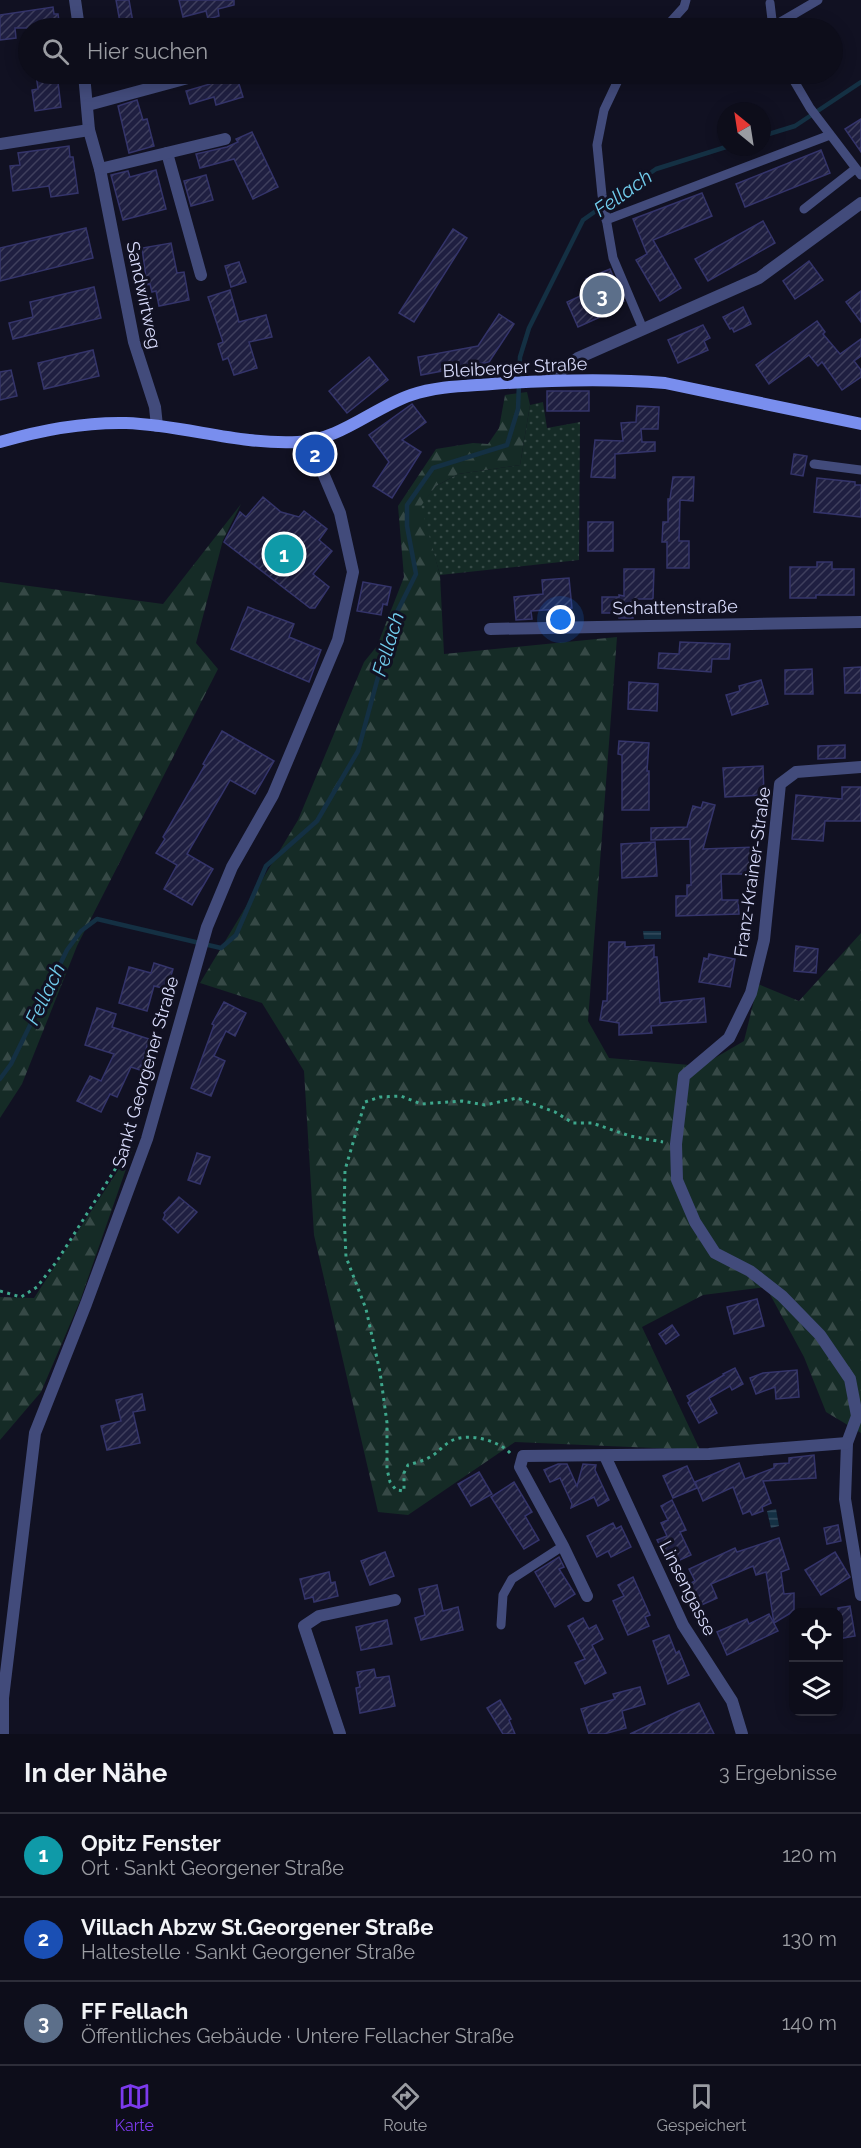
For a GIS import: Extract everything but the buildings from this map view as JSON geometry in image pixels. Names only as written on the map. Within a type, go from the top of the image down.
[{"type":"main road","name":"Bleiberger Straße","points":[[0,442],[47,430],[126,423],[250,440],[298,442],[347,427],[410,395],[449,387],[541,381],[634,380],[664,383],[861,424]]},
{"type":"street","points":[[75,0],[78,18]]},
{"type":"street","name":"Sandwirtweg","points":[[85,84],[89,129],[100,169],[134,342],[157,415],[158,426]]},
{"type":"street","points":[[88,105],[166,84]]},
{"type":"street","points":[[0,144],[89,129]]},
{"type":"street","points":[[100,169],[225,139]]},
{"type":"street","points":[[167,153],[201,275]]},
{"type":"street","points":[[541,381],[578,358],[759,278],[861,203]]},
{"type":"street","name":"Sankt Georgener Straße","points":[[3,1734],[2,1698],[35,1433],[147,1139],[207,927],[232,867],[273,795],[338,640],[353,572],[340,513],[309,440]]},
{"type":"street","name":"Schattenstraße","points":[[490,629],[861,622]]},
{"type":"street","name":"Franz-Krainer-Straße","points":[[861,767],[796,772],[780,784],[764,940],[751,993],[729,1038],[684,1076],[676,1144],[677,1180],[695,1222],[716,1253],[750,1271],[782,1296],[820,1335],[850,1378],[857,1416],[847,1443],[845,1499],[861,1595]]},
{"type":"street","points":[[587,1596],[520,1467],[524,1456],[709,1454],[847,1443]]},
{"type":"street","name":"Linsengasse","points":[[605,1456],[683,1625],[732,1701],[742,1734]]},
{"type":"street","points":[[340,1734],[304,1626],[319,1616],[395,1600]]},
{"type":"lane","points":[[674,18],[684,7],[686,0]]},
{"type":"lane","points":[[788,18],[818,0]]},
{"type":"lane","points":[[770,3],[771,18]]},
{"type":"lane","points":[[616,84],[604,110],[597,145],[602,195],[613,258],[643,329]]},
{"type":"lane","points":[[796,84],[810,108],[858,172],[804,209]]},
{"type":"lane","points":[[606,217],[830,135]]},
{"type":"lane","points":[[814,464],[861,470]]},
{"type":"lane","points":[[501,1626],[503,1595],[512,1579],[563,1546]]},
{"type":"path","points":[[524,1456],[509,1452],[507,1448],[492,1442],[468,1437],[452,1441],[431,1457],[408,1465],[404,1473],[404,1491],[396,1490],[390,1482],[387,1469],[387,1423],[380,1372],[366,1308],[346,1257],[345,1170],[364,1102],[380,1097],[401,1096],[421,1104],[462,1101],[485,1105],[516,1098],[555,1112],[573,1123],[592,1123],[630,1136],[676,1144]]},
{"type":"path","points":[[0,1291],[21,1297],[37,1287],[57,1261],[123,1154],[133,1143],[147,1139]]},
{"type":"green space","points":[[527,392],[530,405],[520,465],[458,474],[436,486],[421,506],[440,575],[444,654],[617,637],[588,1021],[609,1058],[701,1066],[744,1041],[758,984],[799,1001],[861,933],[861,1433],[826,1412],[804,1357],[766,1287],[703,1295],[642,1327],[700,1450],[515,1442],[408,1515],[378,1512],[314,1235],[304,1071],[262,1003],[200,983],[298,820],[364,662],[377,646],[404,577],[398,506],[436,449],[473,443],[488,444],[499,428],[505,395]]},
{"type":"green space","points":[[543,402],[547,428],[580,422],[579,560],[440,575],[420,506],[436,486],[458,474],[520,465],[530,405]]},
{"type":"green space","points":[[241,504],[223,540],[196,643],[218,669],[77,946],[22,1084],[0,1118],[0,582],[163,604]]},
{"type":"green space","points":[[134,1146],[80,1301],[41,1392],[0,1440],[0,1297],[34,1298]]},
{"type":"water","points":[[643,931],[661,931],[661,939],[644,939]]},
{"type":"water","points":[[776,1509],[779,1526],[771,1528],[767,1511]]},
{"type":"waterway","name":"Fellach","points":[[771,133],[795,126],[861,82]]},
{"type":"waterway","name":"Fellach","points":[[0,1079],[11,1064],[67,950],[81,931],[97,919],[221,948],[236,935],[266,866],[317,821],[358,751],[394,618],[416,574],[407,526],[407,505],[433,468],[507,445],[518,409],[520,357],[529,328],[583,220],[656,169],[717,150]]},
{"type":"place","name":"FF Fellach","points":[[602,295]]},
{"type":"place","name":"Villach Abzw St.Georgener Straße","points":[[315,454]]},
{"type":"place","name":"Opitz Fenster","points":[[284,554]]}]
